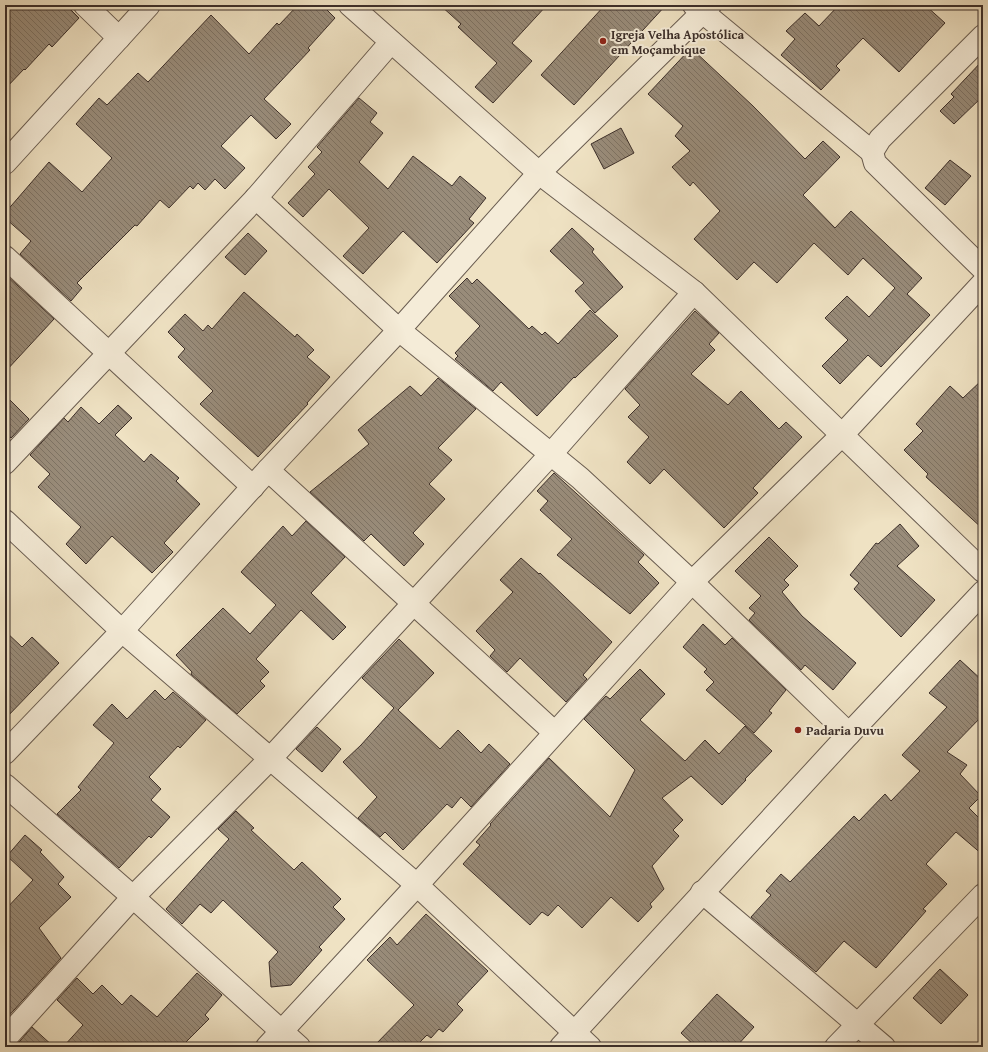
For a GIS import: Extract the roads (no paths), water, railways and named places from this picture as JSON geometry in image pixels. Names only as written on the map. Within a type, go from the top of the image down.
[{"type":"street","points":[[85,5],[119,38]]},
{"type":"street","points":[[5,163],[150,5]]},
{"type":"street","points":[[350,5],[539,173],[694,292],[983,571]]},
{"type":"street","points":[[5,753],[122,631],[268,470],[399,330],[539,173],[702,8],[872,152],[875,163],[983,268]]},
{"type":"street","points":[[872,152],[880,139],[983,36]]},
{"type":"street","points":[[5,463],[256,198],[391,42]]},
{"type":"street","points":[[256,198],[399,330],[580,478],[692,582],[849,734]]},
{"type":"street","points":[[5,257],[253,487]]},
{"type":"street","points":[[274,1039],[692,582],[842,435],[983,283]]},
{"type":"street","points":[[5,1039],[133,897],[270,759],[414,603],[551,454],[694,292]]},
{"type":"street","points":[[268,470],[554,732]]},
{"type":"street","points":[[5,521],[122,631],[416,885],[568,1040],[590,1047]]},
{"type":"street","points":[[568,1040],[702,892],[983,592]]},
{"type":"street","points":[[5,785],[133,897],[274,1039],[299,1047]]},
{"type":"street","points":[[702,892],[884,1047]]},
{"type":"street","points":[[836,1047],[983,895]]},
{"type":"place","name":"Igreja Velha Apostólica em Moçambique","points":[[603,41]]},
{"type":"place","name":"Padaria Duvu","points":[[798,730]]}]
